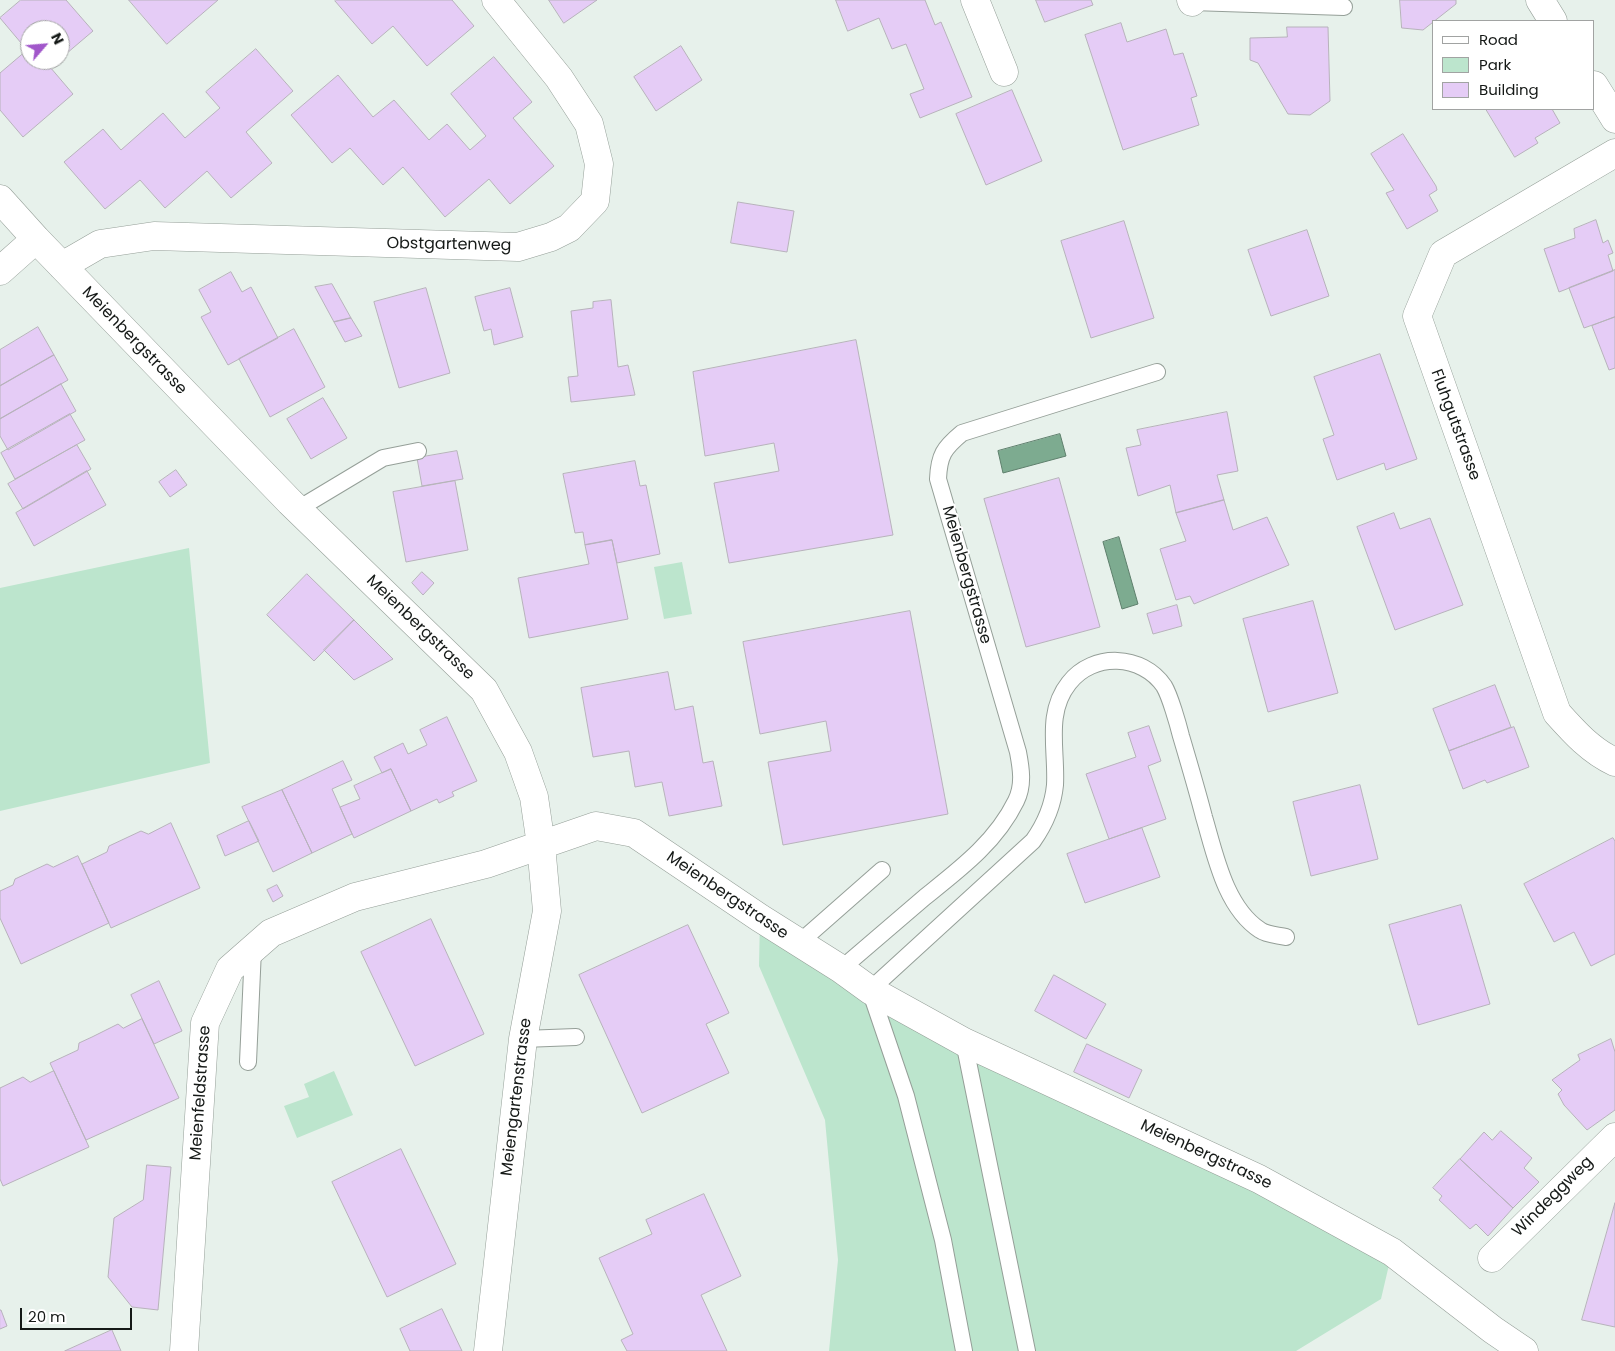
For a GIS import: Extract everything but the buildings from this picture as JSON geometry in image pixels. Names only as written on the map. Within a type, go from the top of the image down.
[{"type":"street","name":"Obstgartenweg","points":[[62,266],[100,244],[154,236],[518,247],[569,228],[595,201],[599,164],[588,124],[559,78],[496,0]]},
{"type":"street","points":[[975,0],[1004,72]]},
{"type":"street","points":[[1540,0],[1552,20]]},
{"type":"street","points":[[1595,87],[1615,119]]},
{"type":"street","name":"Fluhgutstrasse","points":[[1615,153],[1443,254],[1417,316],[1557,713],[1578,736],[1604,757],[1615,762]]},
{"type":"street","name":"Meienbergstrasse","points":[[0,200],[298,509],[484,690],[518,752],[534,797],[541,845],[596,826],[634,834],[841,969],[870,990],[964,1042],[1260,1179],[1392,1252],[1493,1330],[1524,1351]]},
{"type":"street","points":[[0,271],[36,239]]},
{"type":"street","name":"Meienfeldstrasse","points":[[184,1351],[205,1023],[230,969],[270,933],[355,897],[486,864],[541,845]]},
{"type":"street","name":"Meiengartenstrasse","points":[[488,1351],[523,1039],[547,911],[541,845]]},
{"type":"street","name":"Windeggweg","points":[[1492,1258],[1615,1137]]},
{"type":"lane","points":[[1192,1],[1344,7]]},
{"type":"lane","name":"Meienbergstrasse","points":[[841,969],[975,856],[998,830],[1016,800],[1021,785],[1022,771],[1018,752],[938,479],[940,458],[950,443],[962,433],[1157,372]]},
{"type":"lane","points":[[298,509],[383,458],[418,451]]},
{"type":"lane","points":[[964,1351],[943,1240],[906,1096],[870,990],[1033,841],[1044,825],[1051,806],[1055,786],[1054,721],[1058,700],[1070,682],[1080,672],[1097,662],[1127,661],[1150,672],[1164,687],[1178,724],[1222,878],[1235,902],[1247,918],[1261,931],[1286,938]]},
{"type":"lane","points":[[799,943],[882,870]]},
{"type":"lane","points":[[248,1062],[252,949]]},
{"type":"lane","points":[[523,1039],[576,1037]]},
{"type":"lane","points":[[964,1042],[1027,1351]]},
{"type":"green space","points":[[189,548],[210,763],[0,811],[0,588]]},
{"type":"green space","points":[[682,562],[692,614],[664,619],[654,567]]},
{"type":"green space","points":[[760,918],[799,943],[1392,1252],[1381,1299],[1296,1351],[829,1351],[838,1260],[825,1120],[759,966]]},
{"type":"green space","points":[[334,1071],[353,1115],[297,1138],[284,1106],[309,1097],[304,1084]]},
{"type":"shaded area","points":[[1060,434],[1066,456],[1003,473],[998,451]]},
{"type":"shaded area","points":[[1119,537],[1138,604],[1122,609],[1103,542]]}]
